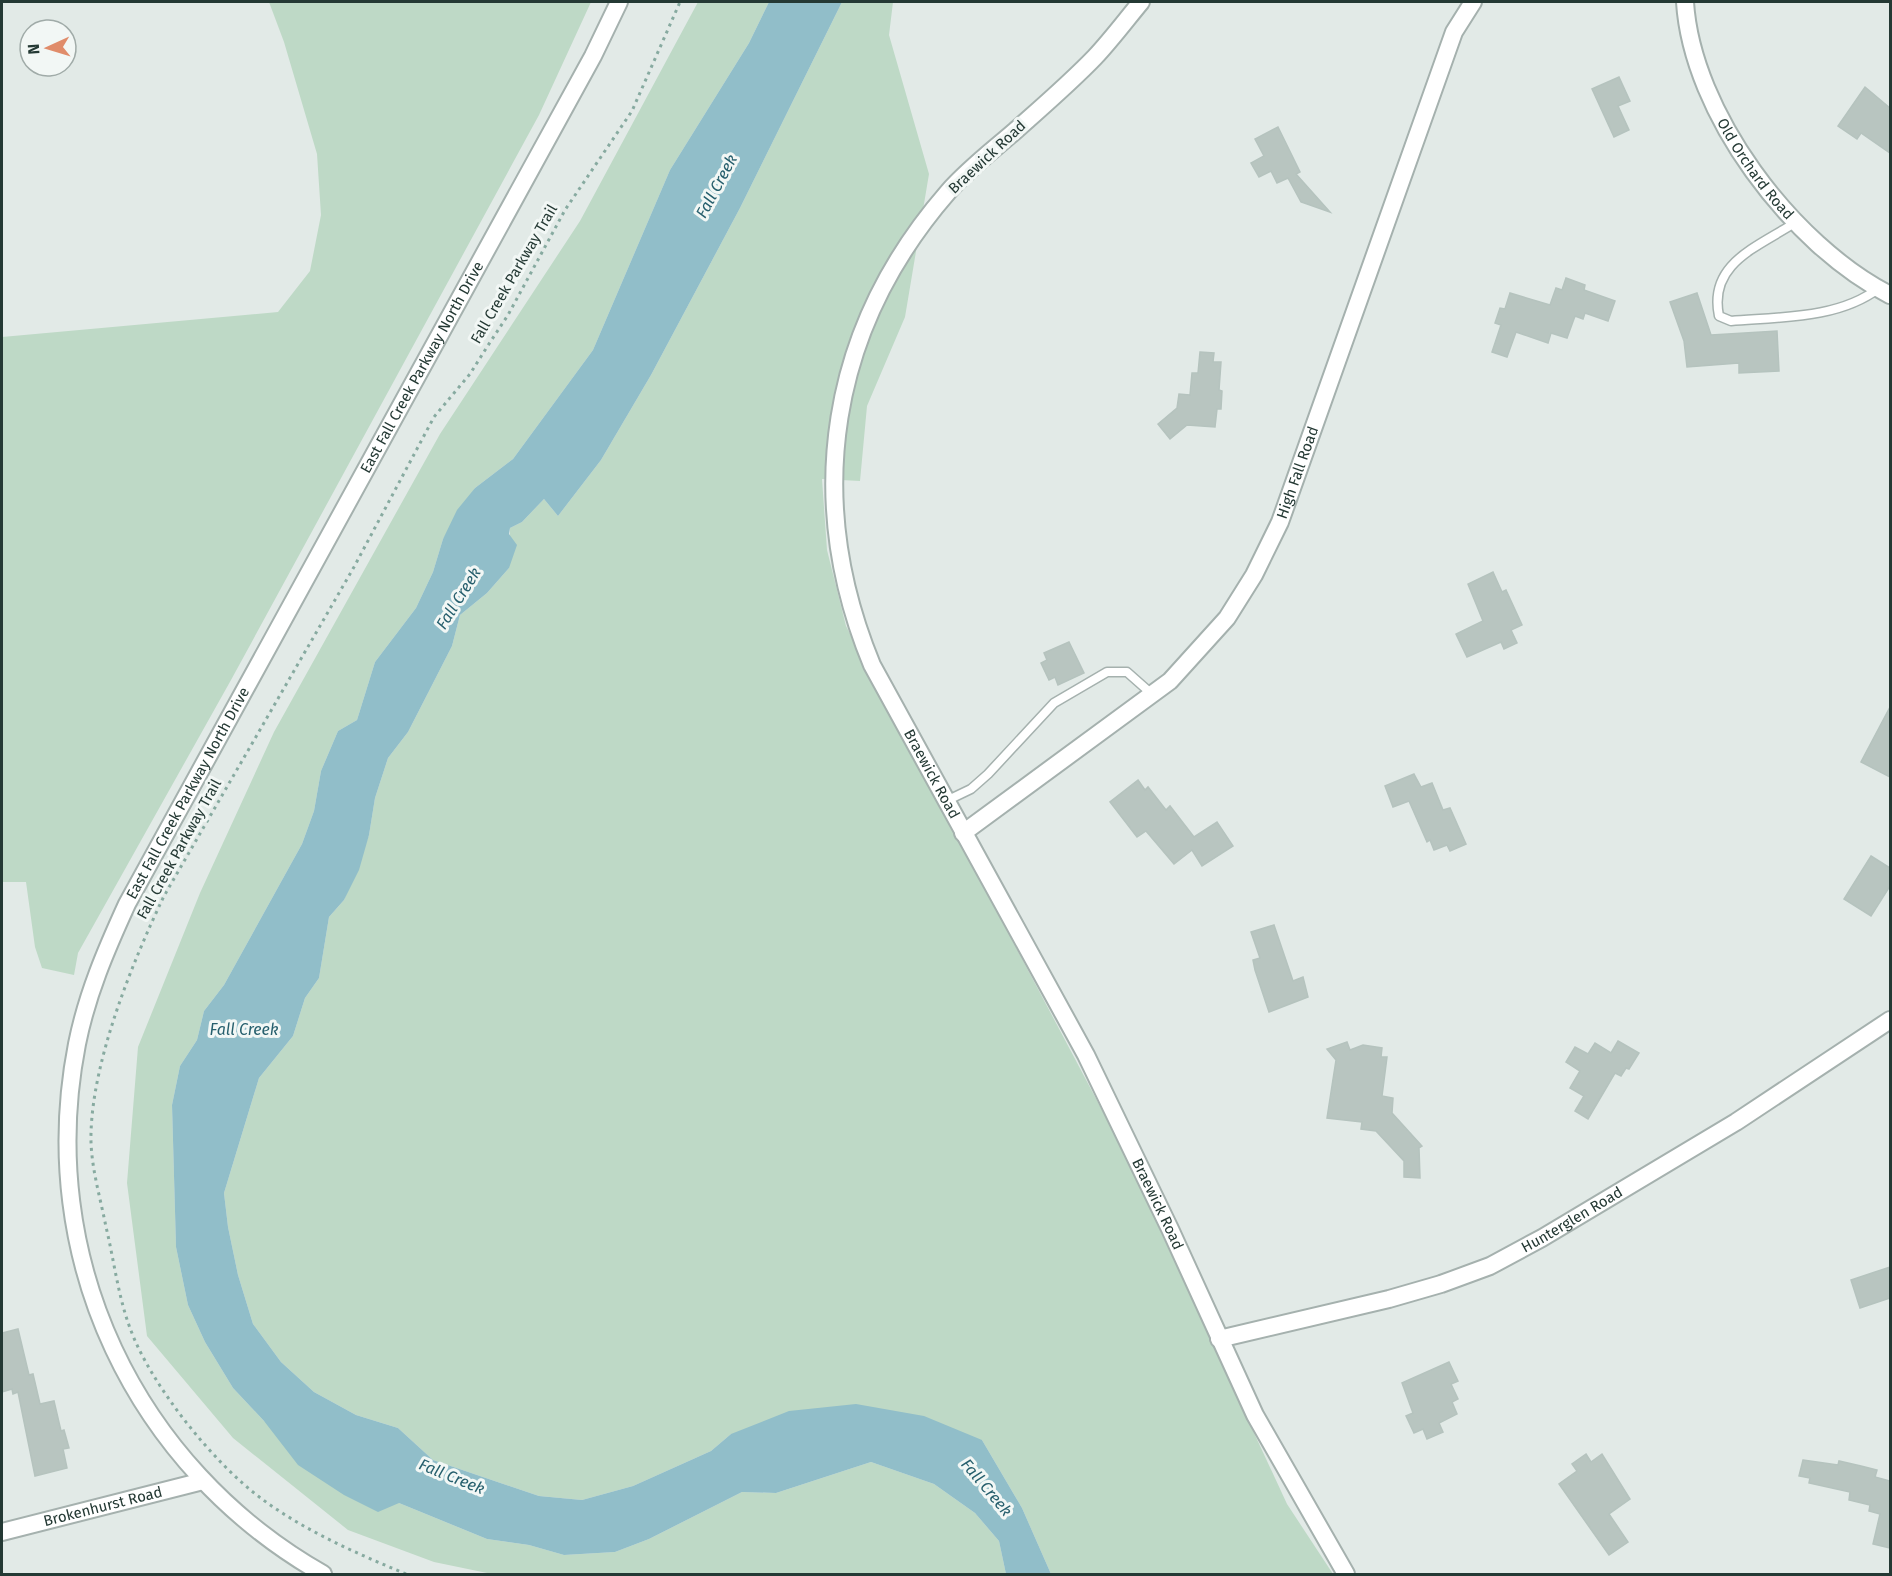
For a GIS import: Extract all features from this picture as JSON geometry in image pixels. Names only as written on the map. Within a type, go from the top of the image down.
[{"type":"street","name":"East Fall Creek Parkway North Drive","points":[[323,1575],[263,1536],[203,1481],[153,1420],[107,1336],[82,1261],[70,1200],[67,1153],[73,1072],[87,1002],[107,946],[128,904],[590,62],[619,2]]},
{"type":"street","name":"Braewick Road","points":[[1141,2],[1095,57],[973,166],[932,212],[902,254],[881,291],[848,378],[835,444],[833,477],[835,528],[843,578],[859,634],[872,665],[1109,1100],[1270,1445],[1346,1575]]},
{"type":"street","name":"High Fall Road","points":[[963,833],[1154,695],[1182,669],[1227,618],[1254,575],[1280,522],[1454,32],[1473,2]]},
{"type":"street","name":"Old Orchard Road","points":[[1685,2],[1694,49],[1718,113],[1758,178],[1796,222],[1829,253],[1885,291]]},
{"type":"street","name":"Hunterglen Road","points":[[1219,1339],[1441,1284],[1490,1266],[1542,1238],[1736,1122],[1890,1020]]},
{"type":"street","name":"Brokenhurst Road","points":[[2,1532],[203,1481]]},
{"type":"lane","points":[[1796,222],[1735,261],[1721,279],[1716,299],[1719,316],[1731,321],[1813,314],[1885,291]]},
{"type":"lane","points":[[946,802],[971,789],[1054,703],[1107,672],[1127,672],[1154,695]]},
{"type":"path","name":"Fall Creek Parkway Trail","points":[[406,1575],[349,1550],[261,1498],[213,1452],[160,1385],[139,1350],[126,1317],[92,1157],[92,1122],[114,1020],[138,953],[164,896],[363,550],[434,417],[470,374],[565,210],[632,111],[680,2]]},
{"type":"green space","points":[[269,2],[591,2],[539,115],[231,680],[78,953],[74,975],[42,968],[35,947],[26,882],[2,882],[2,337],[278,312],[310,271],[321,215],[317,154],[284,42]]},
{"type":"green space","points":[[698,2],[769,2],[749,43],[670,170],[593,350],[513,459],[475,488],[443,539],[433,572],[416,608],[375,662],[357,720],[338,731],[321,771],[314,811],[302,844],[224,985],[204,1011],[197,1040],[180,1066],[172,1105],[176,1247],[188,1305],[205,1342],[233,1388],[264,1421],[399,1503],[487,1539],[529,1545],[564,1555],[615,1552],[649,1539],[742,1492],[776,1493],[871,1462],[934,1484],[975,1513],[999,1541],[1006,1574],[492,1574],[434,1562],[348,1530],[233,1438],[147,1336],[127,1183],[138,1047],[200,893],[274,732],[440,434],[580,221]]},
{"type":"green space","points":[[842,2],[893,2],[889,35],[929,174],[905,317],[867,406],[860,481],[822,479],[827,550],[846,626],[1120,1144],[1287,1504],[1333,1574],[1051,1574],[1022,1508],[982,1440],[731,1434],[711,1451],[633,1486],[582,1500],[539,1496],[433,1460],[398,1428],[356,1415],[314,1392],[281,1362],[253,1324],[238,1275],[224,1193],[259,1078],[293,1036],[305,998],[319,978],[329,917],[344,900],[369,835],[375,798],[388,758],[408,732],[452,646],[460,615],[487,593],[509,568],[510,528],[522,522],[544,499],[558,516],[601,460],[651,375],[740,208]]},
{"type":"water","name":"Fall Creek","points":[[769,2],[842,2],[740,208],[651,375],[601,460],[558,516],[544,499],[522,522],[510,528],[509,534],[517,545],[509,568],[487,593],[460,615],[452,646],[408,732],[388,758],[375,798],[369,835],[359,870],[344,900],[329,917],[319,978],[305,998],[293,1036],[259,1078],[224,1193],[228,1227],[238,1275],[253,1324],[281,1362],[314,1392],[356,1415],[398,1428],[433,1460],[539,1496],[582,1500],[633,1486],[711,1451],[731,1434],[789,1411],[856,1404],[924,1416],[982,1440],[1022,1508],[1051,1574],[1006,1574],[999,1541],[975,1513],[934,1484],[871,1462],[776,1493],[742,1492],[649,1539],[615,1552],[564,1555],[529,1545],[487,1539],[399,1503],[378,1512],[344,1495],[298,1465],[264,1421],[233,1388],[205,1342],[188,1305],[176,1247],[172,1105],[180,1066],[197,1040],[204,1011],[224,985],[302,844],[314,811],[321,771],[338,731],[357,720],[375,662],[416,608],[457,510],[475,488],[513,459],[593,350],[670,170],[749,43]]},
{"type":"building","points":[[1619,77],[1630,101],[1618,106],[1629,130],[1614,137],[1592,89]]},
{"type":"building","points":[[1865,87],[1890,108],[1890,153],[1861,133],[1857,139],[1838,126]]},
{"type":"building","points":[[1278,127],[1300,172],[1296,174],[1330,212],[1301,202],[1288,178],[1277,183],[1271,171],[1259,177],[1251,163],[1264,156],[1255,139]]},
{"type":"building","points":[[1566,278],[1585,285],[1584,290],[1615,301],[1608,321],[1585,313],[1583,319],[1575,316],[1567,338],[1551,333],[1548,343],[1516,332],[1507,357],[1492,352],[1501,325],[1495,323],[1500,308],[1505,309],[1510,293],[1550,305],[1556,288],[1562,290]]},
{"type":"building","points":[[1697,293],[1711,335],[1777,331],[1779,371],[1739,373],[1739,363],[1687,367],[1684,341],[1670,302]]},
{"type":"building","points":[[1200,352],[1214,353],[1213,362],[1221,362],[1219,390],[1222,391],[1221,409],[1217,409],[1215,427],[1187,425],[1170,439],[1158,424],[1177,408],[1179,394],[1190,395],[1192,373],[1198,373]]},
{"type":"building","points":[[1493,572],[1502,592],[1506,590],[1522,625],[1511,630],[1517,643],[1504,649],[1501,642],[1467,657],[1456,634],[1483,621],[1468,584]]},
{"type":"building","points":[[1069,642],[1084,673],[1058,685],[1055,677],[1049,680],[1041,663],[1047,660],[1044,653]]},
{"type":"building","points":[[1890,707],[1890,777],[1861,762]]},
{"type":"building","points":[[1414,774],[1421,787],[1432,783],[1443,810],[1450,808],[1466,844],[1450,851],[1447,845],[1434,850],[1430,840],[1427,842],[1409,801],[1393,807],[1385,786]]},
{"type":"building","points":[[1138,780],[1145,790],[1148,787],[1166,810],[1170,806],[1194,837],[1217,822],[1233,846],[1202,866],[1192,850],[1174,864],[1146,831],[1137,837],[1110,802]]},
{"type":"building","points":[[1871,856],[1890,868],[1890,886],[1871,916],[1844,899]]},
{"type":"building","points":[[1274,925],[1293,981],[1303,977],[1308,997],[1269,1012],[1255,970],[1253,960],[1260,958],[1251,932]]},
{"type":"building","points":[[1618,1041],[1639,1053],[1629,1069],[1626,1068],[1621,1076],[1615,1073],[1588,1119],[1575,1111],[1584,1096],[1570,1088],[1580,1071],[1566,1062],[1575,1047],[1588,1054],[1595,1043],[1611,1053]]},
{"type":"building","points":[[1347,1042],[1350,1050],[1363,1045],[1382,1048],[1381,1057],[1387,1057],[1382,1096],[1393,1098],[1392,1113],[1422,1146],[1419,1148],[1420,1178],[1404,1177],[1404,1161],[1376,1131],[1361,1129],[1362,1122],[1327,1118],[1336,1060],[1327,1049]]},
{"type":"building","points":[[1890,1267],[1890,1298],[1860,1308],[1851,1280]]},
{"type":"building","points":[[18,1329],[29,1375],[33,1374],[40,1404],[54,1401],[61,1431],[64,1430],[69,1448],[63,1449],[67,1468],[35,1476],[18,1392],[13,1394],[12,1389],[2,1392],[2,1333]]},
{"type":"building","points":[[1449,1362],[1458,1381],[1451,1384],[1458,1399],[1452,1402],[1457,1414],[1439,1423],[1443,1432],[1427,1439],[1423,1429],[1414,1433],[1406,1416],[1413,1413],[1402,1383]]},
{"type":"building","points":[[1586,1454],[1591,1462],[1602,1454],[1630,1499],[1609,1514],[1628,1542],[1609,1555],[1559,1484],[1577,1471],[1572,1464]]},
{"type":"building","points":[[1803,1460],[1838,1465],[1839,1461],[1861,1466],[1877,1470],[1875,1477],[1890,1481],[1890,1548],[1873,1544],[1880,1514],[1869,1511],[1870,1505],[1849,1500],[1850,1492],[1809,1483],[1810,1478],[1799,1476]]}]
